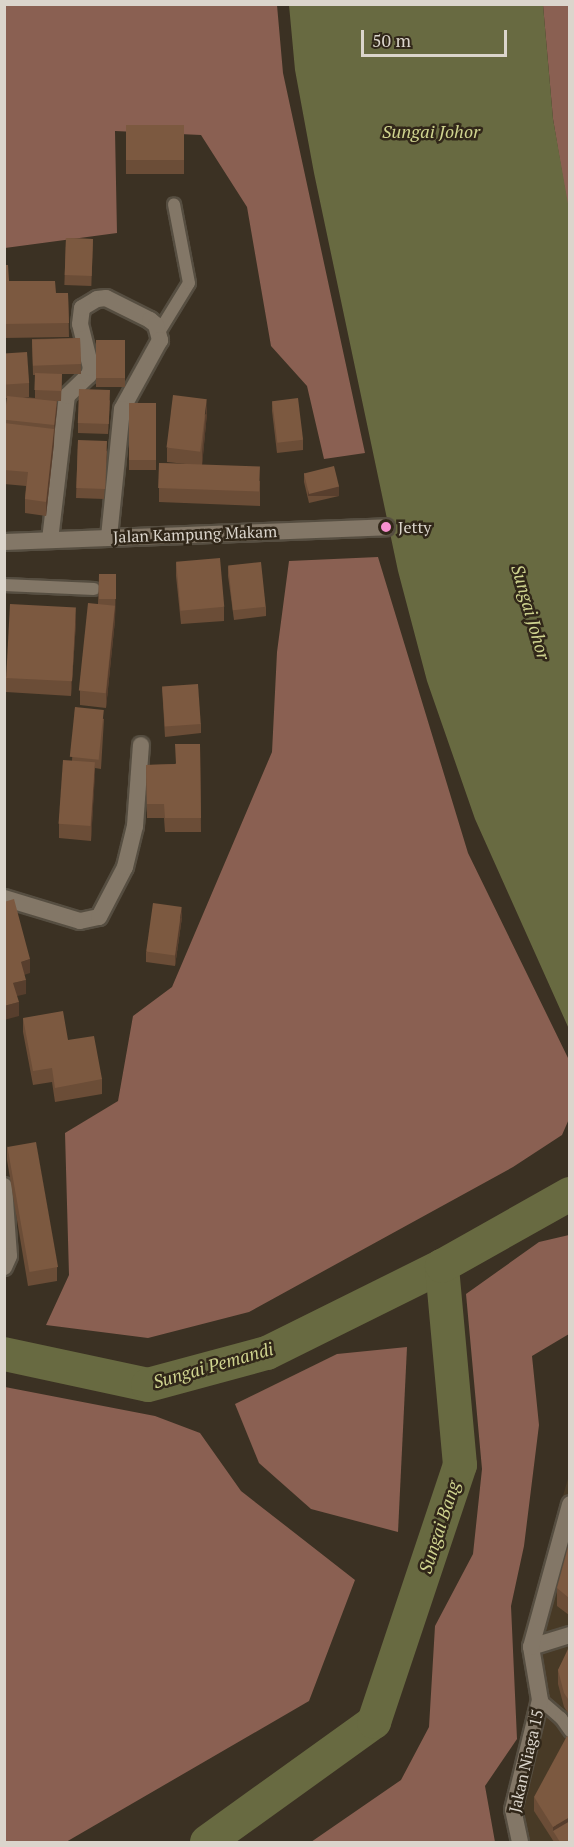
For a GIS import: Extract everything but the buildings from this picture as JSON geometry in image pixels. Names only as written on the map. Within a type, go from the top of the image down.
[{"type":"street","points":[[50,540],[67,396],[89,375],[91,369],[80,324],[82,308],[97,298],[106,298],[150,320],[159,332],[157,348],[122,409],[109,537]]},
{"type":"street","name":"Jalan Kampung Makam","points":[[4,542],[386,527]]},
{"type":"street","points":[[4,898],[80,921],[99,917],[125,867],[135,826],[141,745]]},
{"type":"street","points":[[4,1186],[9,1256],[4,1267]]},
{"type":"street","name":"Jakan Niaga 15","points":[[520,1842],[513,1810],[540,1701],[531,1647],[570,1504]]},
{"type":"street","points":[[531,1647],[570,1635]]},
{"type":"lane","points":[[159,332],[189,283],[174,204]]},
{"type":"lane","points":[[4,585],[94,588]]},
{"type":"lane","points":[[540,1701],[561,1718],[570,1731]]},
{"type":"shaded area","points":[[5,5],[277,5],[283,73],[365,453],[324,459],[307,386],[271,346],[247,207],[201,135],[115,131],[117,233],[5,248]]},
{"type":"shaded area","points":[[543,5],[569,5],[569,215],[553,119]]},
{"type":"shaded area","points":[[378,557],[468,853],[569,1060],[569,1119],[562,1135],[513,1167],[249,1312],[148,1338],[46,1325],[69,1275],[65,1133],[118,1101],[133,1016],[172,987],[272,752],[277,652],[289,561]]},
{"type":"shaded area","points":[[569,1235],[569,1334],[532,1356],[539,1425],[524,1546],[511,1606],[517,1739],[485,1786],[495,1842],[311,1842],[401,1780],[429,1727],[435,1626],[473,1554],[482,1469],[466,1294],[539,1242]]},
{"type":"shaded area","points":[[407,1347],[398,1532],[311,1509],[259,1463],[235,1404],[337,1354]]},
{"type":"shaded area","points":[[5,1387],[155,1416],[200,1433],[241,1491],[355,1580],[309,1701],[66,1842],[5,1842]]},
{"type":"shaded area","points":[[569,1475],[569,1842],[512,1842],[505,1813],[530,1695],[521,1642]]},
{"type":"water","name":"Sungai Johor","points":[[289,5],[543,5],[553,119],[570,215],[569,1029],[475,819],[427,681],[398,571],[314,173],[295,70]]},
{"type":"waterway","name":"Sungai Bang","points":[[207,1842],[374,1722],[460,1465],[442,1266],[570,1194]]},
{"type":"waterway","name":"Sungai Pemandi","points":[[4,1354],[148,1385],[267,1353],[442,1266]]},
{"type":"place","name":"Jetty","points":[[386,527]]}]
